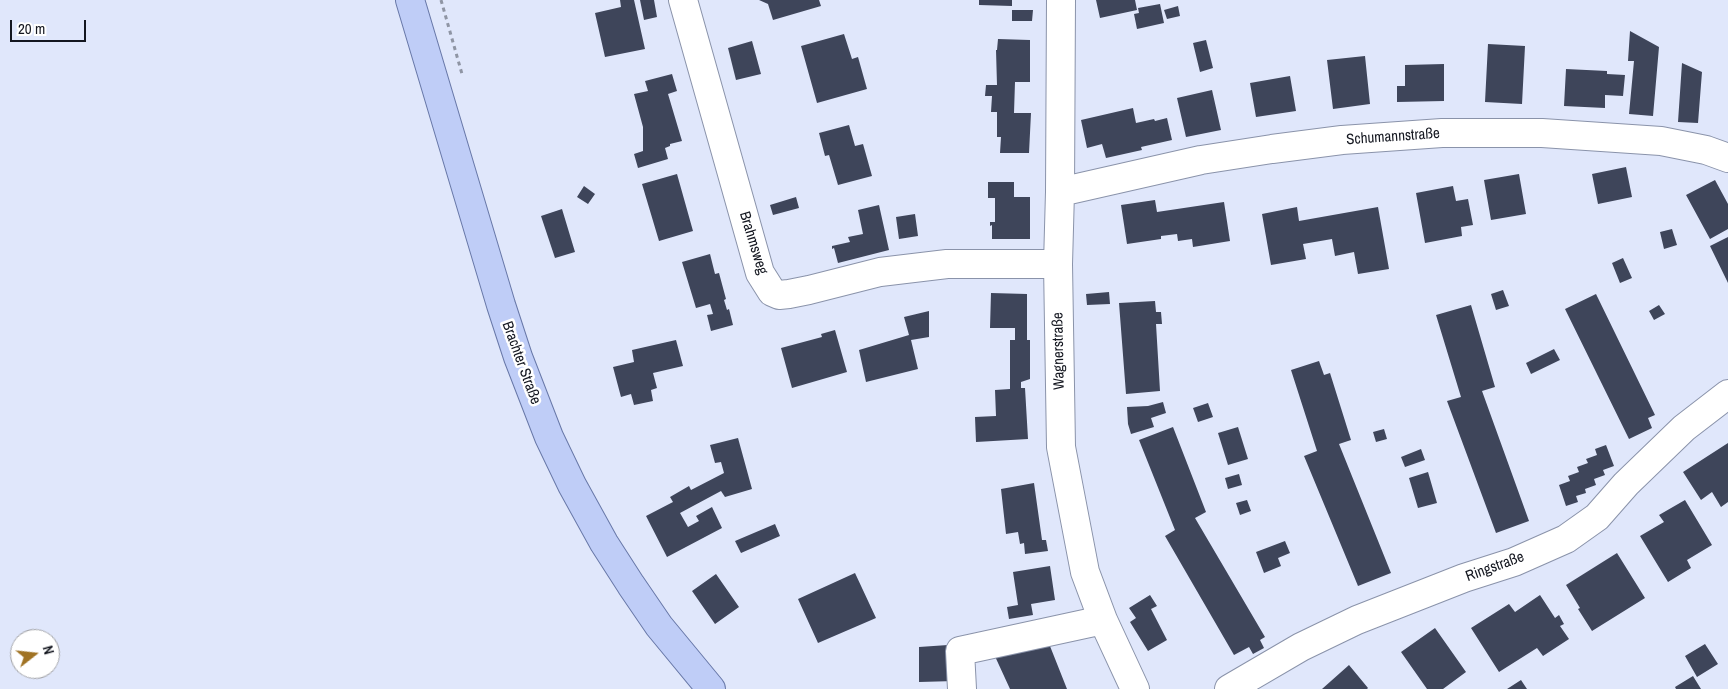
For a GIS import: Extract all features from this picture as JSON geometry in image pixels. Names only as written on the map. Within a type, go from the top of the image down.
[{"type":"main road","name":"Brachter Straße","points":[[410,0],[501,305],[521,366],[549,437],[581,502],[631,586],[659,626],[711,689]]},
{"type":"street","name":"Brahmsweg","points":[[683,0],[760,273],[772,292],[779,295],[789,294],[880,272],[947,264],[1058,264]]},
{"type":"street","name":"Wagnerstraße","points":[[1061,0],[1058,264],[1061,447],[1085,572],[1103,620],[1135,689]]},
{"type":"street","name":"Schumannstraße","points":[[1060,192],[1201,160],[1272,149],[1342,140],[1442,133],[1542,133],[1661,141],[1706,150],[1728,158]]},
{"type":"street","name":"Ringstraße","points":[[1240,686],[1301,647],[1357,620],[1464,578],[1514,562],[1566,539],[1597,517],[1626,484],[1684,428],[1728,394]]},
{"type":"street","points":[[962,689],[960,651],[1103,620]]},
{"type":"path","points":[[441,0],[463,76]]},
{"type":"building","points":[[620,0],[634,0],[645,49],[605,57],[595,13],[621,7]]},
{"type":"building","points":[[640,0],[654,0],[657,17],[644,20]]},
{"type":"building","points":[[759,0],[819,0],[821,6],[773,20],[768,4]]},
{"type":"building","points":[[979,0],[1012,0],[1012,6],[979,5]]},
{"type":"building","points":[[1096,0],[1135,0],[1137,10],[1100,18]]},
{"type":"building","points":[[1160,4],[1164,23],[1137,29],[1134,14],[1139,13],[1138,8]]},
{"type":"building","points":[[1178,6],[1180,16],[1167,19],[1164,10]]},
{"type":"building","points":[[1012,10],[1033,10],[1032,21],[1012,21]]},
{"type":"building","points":[[1630,31],[1659,47],[1653,116],[1629,114],[1634,61],[1628,61]]},
{"type":"building","points":[[844,34],[852,59],[858,57],[867,89],[817,103],[801,46]]},
{"type":"building","points":[[998,39],[1030,40],[1030,82],[1015,82],[1014,113],[1031,113],[1029,153],[1000,153],[1001,137],[997,137],[997,112],[991,112],[992,96],[985,96],[986,85],[997,85],[996,50]]},
{"type":"building","points":[[1206,40],[1213,68],[1200,72],[1193,43]]},
{"type":"building","points":[[752,41],[761,74],[736,80],[728,48]]},
{"type":"building","points":[[1488,44],[1525,46],[1522,104],[1485,102]]},
{"type":"building","points":[[1365,56],[1370,104],[1333,109],[1327,60]]},
{"type":"building","points":[[1682,63],[1702,72],[1698,123],[1678,122]]},
{"type":"building","points":[[1444,64],[1444,101],[1397,102],[1397,86],[1405,86],[1405,65]]},
{"type":"building","points":[[1566,69],[1607,71],[1607,74],[1625,75],[1623,96],[1605,95],[1605,108],[1564,106]]},
{"type":"building","points":[[672,74],[677,91],[668,94],[682,141],[670,144],[670,146],[665,148],[668,159],[638,168],[634,154],[643,151],[643,127],[634,94],[648,91],[645,81]]},
{"type":"building","points":[[1290,76],[1296,111],[1256,117],[1250,83]]},
{"type":"building","points":[[1212,90],[1221,130],[1186,137],[1177,98]]},
{"type":"building","points":[[1133,108],[1136,123],[1167,118],[1172,140],[1141,147],[1142,150],[1106,158],[1102,144],[1087,148],[1081,120]]},
{"type":"building","points":[[849,125],[855,146],[863,144],[872,176],[838,185],[829,155],[825,156],[819,133]]},
{"type":"building","points":[[1626,167],[1632,197],[1598,204],[1592,174]]},
{"type":"building","points":[[677,174],[693,231],[659,241],[642,184]]},
{"type":"building","points":[[1519,174],[1526,214],[1491,220],[1484,180]]},
{"type":"building","points":[[1715,180],[1728,204],[1728,229],[1710,239],[1686,195]]},
{"type":"building","points":[[988,182],[1014,182],[1014,197],[1030,197],[1030,239],[992,239],[992,225],[990,226],[990,222],[995,222],[995,198],[988,198]]},
{"type":"building","points":[[584,186],[595,194],[588,204],[577,197]]},
{"type":"building","points":[[1453,186],[1456,201],[1468,199],[1473,225],[1461,227],[1462,236],[1425,243],[1416,193]]},
{"type":"building","points":[[796,197],[799,208],[773,215],[770,205]]},
{"type":"building","points":[[1155,200],[1157,212],[1224,202],[1230,241],[1193,247],[1192,239],[1178,241],[1177,234],[1161,236],[1161,239],[1127,244],[1121,205]]},
{"type":"building","points":[[879,205],[889,250],[838,263],[832,246],[850,242],[848,237],[863,234],[858,210]]},
{"type":"building","points":[[1297,207],[1299,221],[1378,207],[1389,269],[1358,274],[1354,252],[1335,256],[1332,239],[1303,244],[1306,259],[1271,265],[1262,214]]},
{"type":"building","points":[[562,209],[575,252],[555,258],[541,216]]},
{"type":"building","points":[[915,214],[918,236],[899,239],[896,217]]},
{"type":"building","points":[[1672,229],[1677,245],[1664,249],[1660,232]]},
{"type":"building","points":[[1728,237],[1728,283],[1710,246]]},
{"type":"building","points":[[710,254],[715,274],[719,273],[726,299],[724,300],[727,310],[729,309],[733,325],[711,331],[707,315],[713,314],[710,304],[696,308],[682,262]]},
{"type":"building","points":[[1623,258],[1632,278],[1620,283],[1612,263]]},
{"type":"building","points":[[1503,290],[1509,306],[1496,310],[1491,294]]},
{"type":"building","points":[[1109,292],[1110,304],[1087,305],[1086,294]]},
{"type":"building","points":[[991,293],[1027,294],[1027,340],[1030,340],[1030,379],[1021,382],[1021,388],[1025,388],[1028,439],[976,442],[975,417],[996,416],[995,390],[1010,389],[1010,340],[1015,340],[1015,328],[990,328]]},
{"type":"building","points":[[1596,294],[1655,415],[1648,418],[1652,428],[1629,439],[1565,309]]},
{"type":"building","points":[[1155,301],[1156,312],[1161,312],[1162,324],[1156,324],[1160,391],[1126,394],[1119,303]]},
{"type":"building","points":[[1471,305],[1495,387],[1482,391],[1529,521],[1496,533],[1447,401],[1461,397],[1436,315]]},
{"type":"building","points":[[1659,305],[1665,314],[1654,320],[1649,311]]},
{"type":"building","points":[[929,311],[929,337],[911,340],[918,369],[866,382],[859,350],[909,335],[904,317]]},
{"type":"building","points":[[835,330],[847,372],[792,388],[781,348],[822,337],[821,334]]},
{"type":"building","points":[[676,340],[683,366],[653,373],[657,388],[651,390],[653,401],[634,405],[631,394],[621,397],[613,367],[634,362],[632,350]]},
{"type":"building","points":[[1554,349],[1560,360],[1531,374],[1526,363]]},
{"type":"building","points":[[1319,361],[1324,375],[1330,373],[1351,440],[1339,444],[1391,573],[1358,586],[1304,456],[1317,451],[1291,370]]},
{"type":"building","points":[[1163,402],[1166,413],[1151,418],[1154,427],[1131,434],[1128,424],[1127,407],[1148,406]]},
{"type":"building","points":[[1208,403],[1213,417],[1198,422],[1193,408]]},
{"type":"building","points":[[1173,427],[1206,512],[1195,518],[1265,637],[1260,640],[1264,648],[1253,654],[1249,647],[1234,655],[1165,536],[1175,530],[1139,440]]},
{"type":"building","points":[[1238,427],[1248,459],[1228,465],[1218,433]]},
{"type":"building","points":[[1384,429],[1387,439],[1376,442],[1373,432]]},
{"type":"building","points":[[738,438],[752,489],[725,497],[721,491],[680,513],[688,527],[699,521],[696,516],[712,507],[722,528],[667,557],[646,516],[673,502],[670,497],[689,486],[691,490],[724,473],[721,462],[715,463],[710,445]]},
{"type":"building","points":[[1728,443],[1728,502],[1721,507],[1712,492],[1701,500],[1683,472]]},
{"type":"building","points":[[1606,445],[1614,466],[1603,470],[1605,475],[1594,479],[1596,485],[1585,489],[1586,493],[1576,496],[1578,502],[1566,506],[1559,485],[1570,481],[1568,476],[1579,472],[1577,467],[1588,463],[1586,459],[1597,455],[1595,449]]},
{"type":"building","points":[[1421,449],[1425,460],[1405,467],[1401,457]]},
{"type":"building","points":[[1428,472],[1437,503],[1418,508],[1409,478]]},
{"type":"building","points":[[1239,474],[1242,485],[1228,489],[1225,478]]},
{"type":"building","points":[[1034,483],[1042,540],[1046,540],[1048,551],[1025,554],[1024,543],[1020,544],[1018,532],[1006,534],[1001,489]]},
{"type":"building","points":[[1247,500],[1251,511],[1240,515],[1236,503]]},
{"type":"building","points":[[1685,500],[1712,545],[1687,560],[1691,568],[1668,582],[1640,536],[1664,522],[1659,515]]},
{"type":"building","points":[[775,524],[780,536],[741,553],[735,541]]},
{"type":"building","points":[[1285,541],[1290,553],[1278,558],[1281,566],[1264,573],[1256,552]]},
{"type":"building","points":[[1617,553],[1645,598],[1592,631],[1566,585]]},
{"type":"building","points":[[1050,566],[1055,600],[1031,604],[1033,615],[1009,619],[1007,607],[1018,605],[1013,572]]},
{"type":"building","points":[[855,573],[876,618],[818,643],[798,599]]},
{"type":"building","points":[[716,574],[739,607],[715,624],[692,591]]},
{"type":"building","points":[[1150,595],[1157,606],[1151,609],[1167,640],[1148,651],[1130,622],[1136,618],[1129,608]]},
{"type":"building","points":[[1540,595],[1555,618],[1559,615],[1564,624],[1560,626],[1569,639],[1543,656],[1537,648],[1499,672],[1471,628],[1509,604],[1515,612]]},
{"type":"building","points":[[1435,628],[1466,672],[1443,689],[1427,689],[1401,652]]},
{"type":"building","points":[[1046,636],[1067,689],[1010,689],[993,652]]},
{"type":"building","points":[[1705,644],[1718,664],[1697,677],[1685,656]]},
{"type":"building","points":[[948,645],[955,681],[919,682],[919,647]]},
{"type":"building","points":[[1349,665],[1367,689],[1322,689]]},
{"type":"building","points":[[1693,676],[1701,689],[1676,689],[1675,687]]},
{"type":"building","points":[[1521,680],[1527,689],[1507,689]]}]
